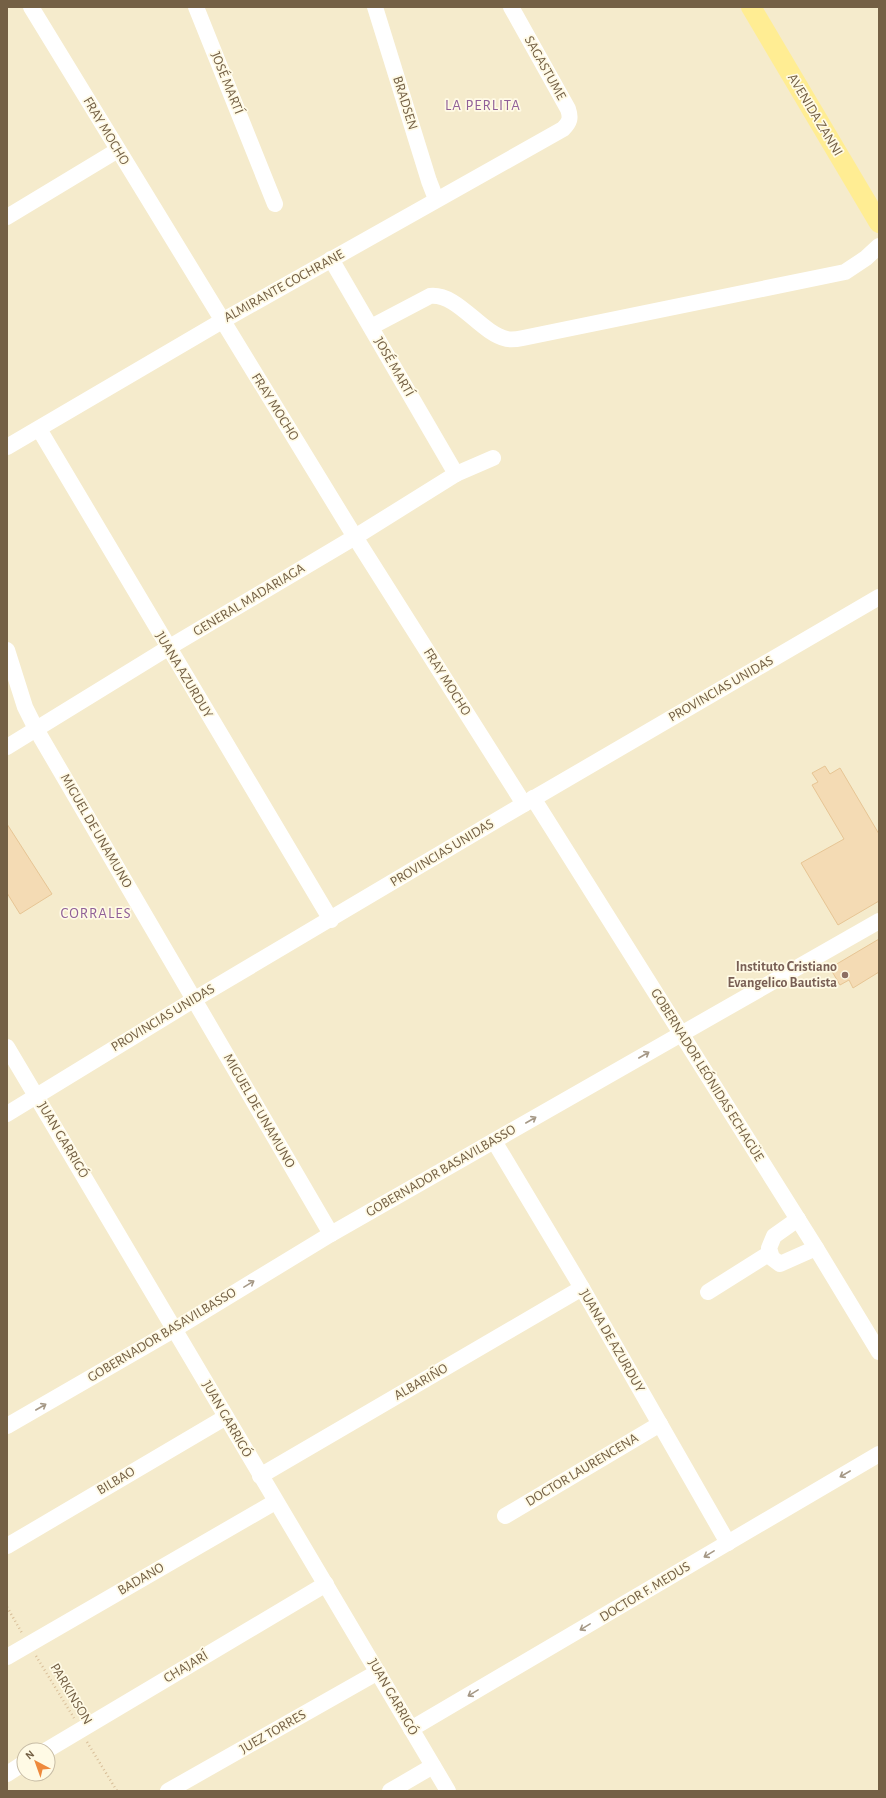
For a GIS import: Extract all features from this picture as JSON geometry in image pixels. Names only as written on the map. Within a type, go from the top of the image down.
[{"type":"main road","name":"AVENIDA ZANNI","points":[[751,7],[879,222]]},
{"type":"street","name":"FRAY MOCHO","points":[[31,7],[222,321],[356,537],[528,801]]},
{"type":"street","name":"JOSÉ MARTÍ","points":[[196,7],[275,204]]},
{"type":"street","name":"BRADSEN","points":[[375,7],[429,181],[436,199]]},
{"type":"street","name":"SAGASTUME","points":[[511,7],[571,115],[569,123],[563,129]]},
{"type":"street","name":"ALMIRANTE COCHRANE","points":[[7,448],[222,321],[436,199],[563,129]]},
{"type":"street","points":[[7,217],[118,150]]},
{"type":"street","points":[[371,327],[430,296],[439,295],[496,334],[508,339],[523,338],[845,272],[866,258],[879,246]]},
{"type":"street","name":"JOSÉ MARTÍ","points":[[331,259],[456,474]]},
{"type":"street","name":"JUANA AZURDUY","points":[[39,429],[331,920]]},
{"type":"street","name":"GENERAL MADARIAGA","points":[[7,747],[168,648],[356,537],[456,474],[493,458]]},
{"type":"street","name":"PROVINCIAS UNIDAS","points":[[7,1114],[195,999],[331,920],[528,801],[879,597]]},
{"type":"street","name":"MIGUEL DE UNAMUNO","points":[[7,650],[25,707],[36,729],[331,1234]]},
{"type":"street","name":"GOBERNADOR LEÓNIDAS ECHAGÜE","points":[[528,801],[681,1034],[798,1218],[879,1352]]},
{"type":"street","name":"GOBERNADOR BASAVILBASSO","points":[[7,1426],[175,1328],[331,1234],[879,921]]},
{"type":"street","name":"JUAN GARRIGÓ","points":[[7,1046],[175,1328],[275,1502],[326,1584],[448,1791]]},
{"type":"street","name":"JUANA DE AZURDUY","points":[[494,1141],[582,1288],[728,1543]]},
{"type":"street","points":[[798,1218],[774,1236],[769,1248],[772,1258],[780,1264],[816,1248]]},
{"type":"street","points":[[708,1292],[770,1253]]},
{"type":"street","name":"ALBARIÑO","points":[[260,1476],[582,1288]]},
{"type":"street","name":"BILBAO","points":[[7,1546],[226,1417]]},
{"type":"street","name":"DOCTOR LAURENCENA","points":[[505,1516],[660,1424]]},
{"type":"street","name":"DOCTOR F. MEDUS","points":[[411,1729],[879,1454]]},
{"type":"street","name":"BADANO","points":[[7,1657],[275,1502]]},
{"type":"street","name":"CHAJARÍ","points":[[56,1745],[326,1584]]},
{"type":"street","name":"JUEZ TORRES","points":[[168,1791],[378,1672]]},
{"type":"street","points":[[390,1791],[433,1766]]},
{"type":"street","points":[[7,1774],[16,1768]]},
{"type":"path","name":"PARKINSON","points":[[7,1607],[117,1791]]},
{"type":"shaded area","points":[[7,7],[879,7],[879,1791],[7,1791]]},
{"type":"building","points":[[825,766],[830,774],[840,768],[879,834],[879,901],[838,925],[801,863],[844,839],[812,785],[818,782],[812,773]]},
{"type":"building","points":[[7,824],[52,894],[20,914],[7,893]]},
{"type":"building","points":[[879,939],[879,972],[853,988],[849,980],[840,985],[830,968]]},
{"type":"place","name":"Instituto Cristiano Evangelico Bautista","points":[[845,975]]},
{"type":"district","name":"LA PERLITA","points":[[483,105]]},
{"type":"district","name":"CORRALES","points":[[96,913]]}]
